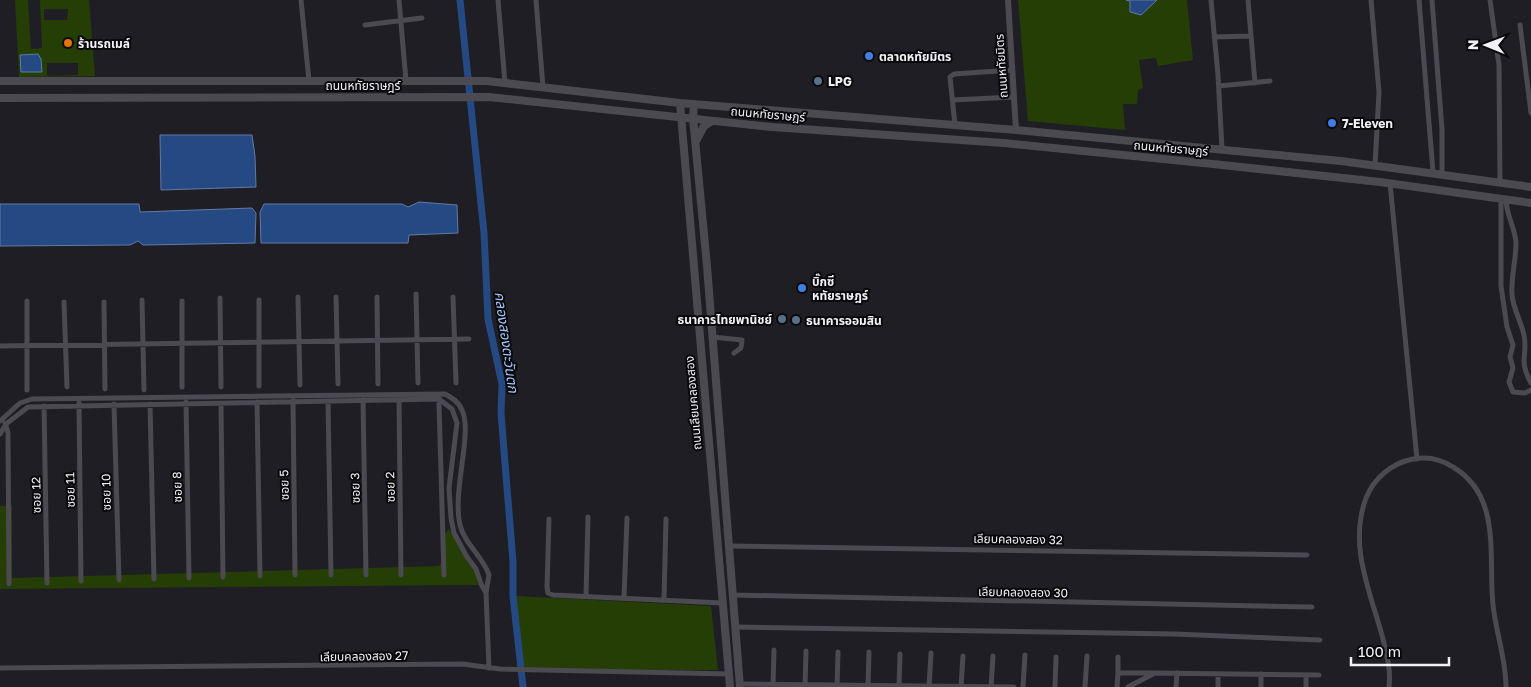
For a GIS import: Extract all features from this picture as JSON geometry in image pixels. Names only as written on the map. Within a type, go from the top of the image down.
[{"type":"main road","name":"ถนนหทัยราษฎร์","points":[[0,81],[487,81],[680,103],[1016,130],[1222,149],[1432,172],[1531,187]]},
{"type":"main road","name":"ถนนหทัยราษฎร์","points":[[0,98],[489,97],[680,116],[712,121],[1017,144],[1390,183],[1531,203]]},
{"type":"main road","name":"ถนนเลียบคลองสอง","points":[[680,103],[706,434],[730,687]]},
{"type":"main road","name":"ถนนเลียบคลองสอง","points":[[694,104],[693,118],[740,686]]},
{"type":"main road","points":[[669,115],[684,135]]},
{"type":"main road","points":[[696,141],[704,126],[712,121]]},
{"type":"main road","points":[[1016,130],[1017,144]]},
{"type":"main road","points":[[706,434],[720,432]]},
{"type":"street","points":[[301,0],[309,81]]},
{"type":"street","points":[[398,0],[406,81]]},
{"type":"street","points":[[498,0],[505,83]]},
{"type":"street","points":[[536,0],[543,87]]},
{"type":"street","name":"ถนนหทัยมิตร","points":[[1008,0],[1016,130]]},
{"type":"street","points":[[1211,0],[1219,86],[1222,149]]},
{"type":"street","points":[[1248,0],[1255,83]]},
{"type":"street","points":[[1371,0],[1379,92],[1375,165]]},
{"type":"street","points":[[1419,0],[1432,172]]},
{"type":"street","points":[[1432,0],[1442,129],[1442,174]]},
{"type":"street","points":[[1490,0],[1499,65],[1500,182]]},
{"type":"street","points":[[365,25],[422,18]]},
{"type":"street","points":[[1520,25],[1531,113]]},
{"type":"street","points":[[1214,37],[1251,36]]},
{"type":"street","points":[[1423,47],[1435,45]]},
{"type":"street","points":[[955,125],[950,77],[954,74],[1012,70]]},
{"type":"street","points":[[1219,86],[1270,81]]},
{"type":"street","points":[[952,100],[1014,97]]},
{"type":"street","points":[[1390,183],[1417,459]]},
{"type":"street","points":[[1504,198],[1516,244],[1512,294],[1516,315],[1524,334],[1523,368],[1531,383]]},
{"type":"street","points":[[1504,198],[1500,222],[1501,286],[1505,317],[1513,345],[1510,357],[1513,368],[1510,376],[1511,388],[1513,392],[1519,394],[1531,390]]},
{"type":"street","points":[[1500,222],[1509,221]]},
{"type":"street","points":[[416,294],[418,383]]},
{"type":"street","points":[[298,297],[300,385]]},
{"type":"street","points":[[336,297],[338,384]]},
{"type":"street","points":[[377,297],[378,384]]},
{"type":"street","points":[[453,297],[456,383]]},
{"type":"street","points":[[220,298],[221,387]]},
{"type":"street","points":[[142,300],[144,390]]},
{"type":"street","points":[[182,300],[182,387]]},
{"type":"street","points":[[258,300],[260,386]]},
{"type":"street","points":[[27,301],[27,390]]},
{"type":"street","points":[[64,302],[67,387]]},
{"type":"street","points":[[104,302],[105,389]]},
{"type":"street","points":[[1505,317],[1516,315]]},
{"type":"street","points":[[712,337],[742,340],[741,348],[734,353]]},
{"type":"street","points":[[0,346],[469,340]]},
{"type":"street","points":[[6,424],[1,420],[14,406],[26,400],[445,394],[456,402],[464,415],[464,441],[458,484],[458,512],[466,541],[487,569],[489,582],[486,593],[489,668]]},
{"type":"street","name":"ซอย 5","points":[[293,395],[294,574]]},
{"type":"street","name":"ซอย 8","points":[[185,397],[189,578]]},
{"type":"street","name":"ซอย 11","points":[[79,398],[81,581]]},
{"type":"street","name":"ซอย 3","points":[[363,400],[366,575]]},
{"type":"street","name":"ซอย 2","points":[[399,400],[400,575]]},
{"type":"street","points":[[0,434],[6,424],[24,409],[44,406],[439,400],[449,405],[455,412],[457,423],[449,488],[451,518],[459,544],[476,569],[486,593]]},
{"type":"street","points":[[328,401],[331,575]]},
{"type":"street","points":[[257,402],[260,576]]},
{"type":"street","points":[[221,403],[223,576]]},
{"type":"street","name":"ซอย 10","points":[[114,404],[119,580]]},
{"type":"street","points":[[150,404],[154,579]]},
{"type":"street","points":[[439,404],[444,575]]},
{"type":"street","name":"ซอย 12","points":[[44,406],[47,583]]},
{"type":"street","points":[[6,424],[9,584]]},
{"type":"street","points":[[1389,687],[1388,659],[1363,576],[1360,549],[1361,524],[1366,498],[1386,470],[1417,459],[1442,460],[1457,469],[1471,480],[1484,502],[1490,535],[1493,607],[1505,665],[1506,687]]},
{"type":"street","points":[[450,482],[458,484]]},
{"type":"street","points":[[441,489],[449,488]]},
{"type":"street","points":[[586,596],[588,517]]},
{"type":"street","points":[[549,518],[548,593],[553,595],[722,602]]},
{"type":"street","points":[[624,598],[627,518]]},
{"type":"street","points":[[664,599],[666,519]]},
{"type":"street","points":[[459,544],[466,541]]},
{"type":"street","name":"เลียบคลองสอง 32","points":[[729,546],[1306,555]]},
{"type":"street","name":"เลียบคลองสอง 30","points":[[733,594],[1312,607]]},
{"type":"street","points":[[735,627],[1174,634],[1320,640]]},
{"type":"street","points":[[773,686],[774,650]]},
{"type":"street","points":[[805,686],[806,651]]},
{"type":"street","points":[[837,686],[838,652]]},
{"type":"street","points":[[868,686],[869,652]]},
{"type":"street","points":[[929,686],[931,653]]},
{"type":"street","points":[[899,686],[900,654]]},
{"type":"street","points":[[1023,687],[1025,655]]},
{"type":"street","points":[[961,686],[963,656]]},
{"type":"street","points":[[991,687],[993,656]]},
{"type":"street","points":[[1085,687],[1087,656]]},
{"type":"street","points":[[1117,687],[1118,657]]},
{"type":"street","points":[[1055,687],[1056,658]]},
{"type":"street","name":"เลียบคลองสอง 27","points":[[0,668],[463,664],[489,668],[729,674]]},
{"type":"street","points":[[1118,673],[1319,675]]},
{"type":"street","points":[[1128,687],[1154,673]]},
{"type":"street","points":[[1176,673],[1176,687]]},
{"type":"street","points":[[1218,674],[1218,687]]},
{"type":"street","points":[[1261,674],[1261,687]]},
{"type":"street","points":[[1306,675],[1306,687]]},
{"type":"street","points":[[740,686],[1014,687]]},
{"type":"green space","name":"ร้านรถเมล์","points":[[15,0],[28,0],[31,49],[42,48],[40,0],[89,0],[95,76],[19,77]],"holes":[[[44,9],[68,9],[67,20],[44,20]],[[47,63],[78,63],[78,75],[47,76]]]},
{"type":"green space","points":[[1018,0],[1126,0],[1150,6],[1157,0],[1187,0],[1193,60],[1158,66],[1156,58],[1139,60],[1143,88],[1138,90],[1137,104],[1123,104],[1125,130],[1028,121]]},
{"type":"green space","points":[[0,506],[12,506],[12,578],[439,566],[443,561],[445,534],[449,529],[475,570],[478,585],[0,589]]},
{"type":"green space","points":[[516,596],[711,606],[718,670],[521,671]]},
{"type":"water","points":[[1126,0],[1157,0],[1141,15],[1130,12],[1130,1]]},
{"type":"water","points":[[38,54],[41,59],[42,72],[21,72],[20,55]]},
{"type":"water","points":[[160,135],[252,135],[256,187],[161,190]]},
{"type":"water","points":[[419,202],[457,205],[458,233],[409,235],[408,243],[261,243],[260,212],[264,204],[402,204],[408,207]]},
{"type":"water","points":[[0,204],[139,204],[140,212],[252,208],[256,213],[255,243],[143,245],[138,241],[130,245],[0,246]]},
{"type":"waterway","name":"คลองสองตะวันตก","points":[[460,0],[484,233],[488,319],[502,384],[501,413],[513,562],[513,596],[523,687]]},
{"type":"place","name":"ร้านรถเมล์","points":[[68,43]]},
{"type":"place","name":"ตลาดหทัยมิตร","points":[[869,56]]},
{"type":"place","name":"LPG","points":[[818,81]]},
{"type":"place","name":"7-Eleven","points":[[1332,123]]},
{"type":"place","name":"บิ๊กซี หทัยราษฎร์","points":[[802,288]]},
{"type":"place","name":"ธนาคารไทยพานิชย์","points":[[782,319]]},
{"type":"place","name":"ธนาคารออมสิน","points":[[796,320]]}]
